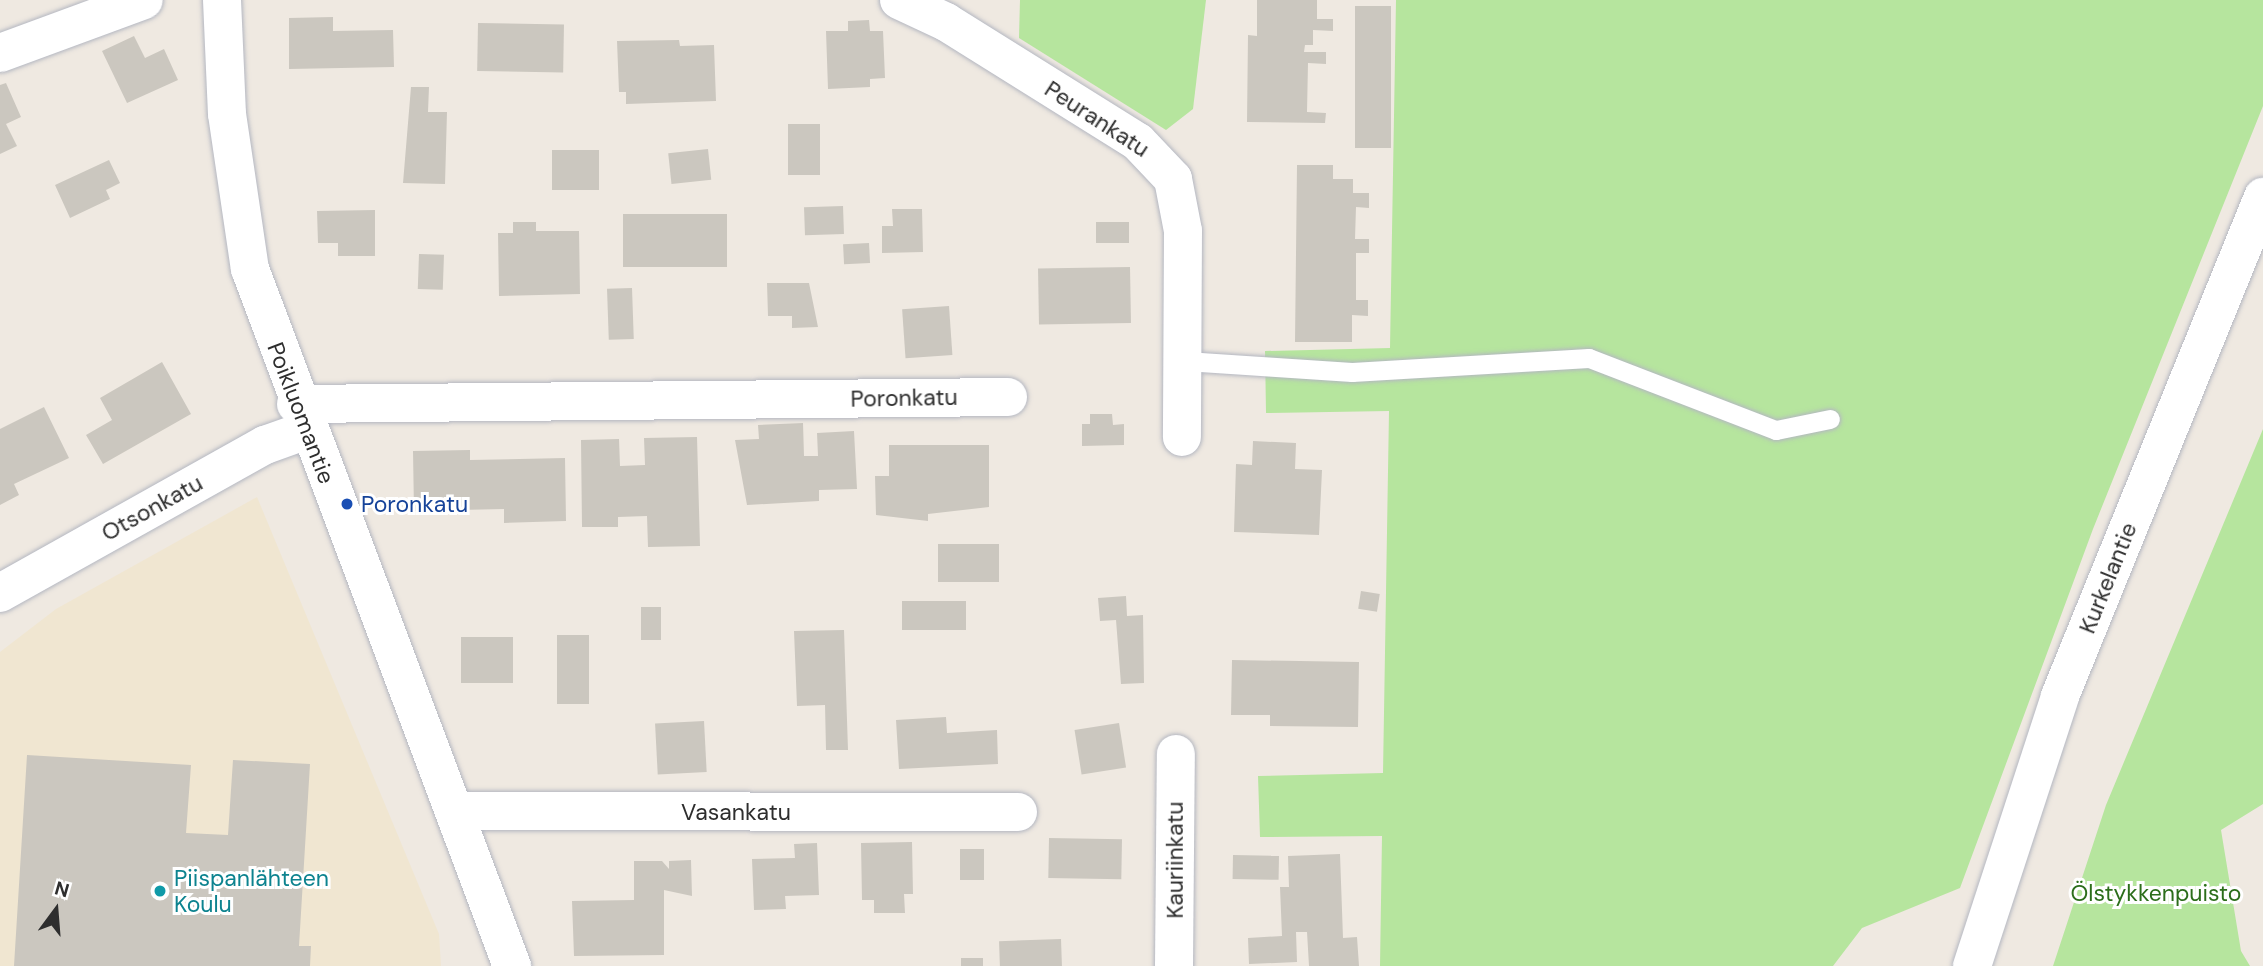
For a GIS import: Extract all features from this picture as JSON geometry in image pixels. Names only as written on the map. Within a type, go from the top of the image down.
[{"type":"street","points":[[0,53],[144,0]]},
{"type":"street","name":"Poikluomantie","points":[[222,0],[235,193],[250,269],[301,417],[455,811],[512,966]]},
{"type":"street","name":"Peurankatu","points":[[899,0],[946,22],[1158,158],[1181,202],[1185,361],[1182,437]]},
{"type":"street","name":"Kurkelantie","points":[[1972,966],[2060,696],[2263,197]]},
{"type":"street","name":"Poronkatu","points":[[301,417],[1008,397]]},
{"type":"street","name":"Otsonkatu","points":[[0,593],[265,444],[301,417]]},
{"type":"street","name":"Kauriinkatu","points":[[1174,966],[1176,754]]},
{"type":"street","name":"Vasankatu","points":[[455,811],[1018,811]]},
{"type":"lane","points":[[1185,361],[1352,372],[1589,358],[1776,430],[1830,419]]},
{"type":"shaded area","points":[[257,497],[439,934],[441,966],[0,966],[0,652],[56,609]]},
{"type":"green space","points":[[1020,0],[1206,0],[1193,109],[1166,130],[1019,38]]},
{"type":"green space","points":[[1396,0],[2263,0],[2263,106],[2093,529],[1960,888],[1862,928],[1833,966],[1380,966],[1382,836],[1260,837],[1258,776],[1383,773],[1389,411],[1266,413],[1265,351],[1390,348]]},
{"type":"green space","name":"Ölstykkenpuisto","points":[[2263,429],[2263,804],[2221,830],[2241,951],[2250,966],[2053,966],[2106,805]]},
{"type":"building","points":[[1257,0],[1317,0],[1317,19],[1333,19],[1333,31],[1313,30],[1313,45],[1305,45],[1304,52],[1326,52],[1326,64],[1308,63],[1307,112],[1326,113],[1325,123],[1247,122],[1248,35],[1257,36]]},
{"type":"building","points":[[1355,6],[1391,6],[1391,148],[1355,148]]},
{"type":"building","points":[[333,17],[333,31],[393,30],[394,67],[289,69],[289,18]]},
{"type":"building","points":[[869,20],[870,31],[883,31],[885,78],[870,79],[870,87],[828,89],[826,31],[848,31],[848,21]]},
{"type":"building","points":[[478,23],[564,25],[563,72],[477,71]]},
{"type":"building","points":[[134,36],[145,58],[164,49],[178,80],[127,103],[102,51]]},
{"type":"building","points":[[679,40],[680,46],[714,45],[716,101],[626,104],[626,92],[619,92],[617,41]]},
{"type":"building","points":[[6,83],[21,117],[6,124],[17,146],[0,154],[0,85]]},
{"type":"building","points":[[411,87],[429,87],[428,112],[447,112],[445,184],[403,183]]},
{"type":"building","points":[[788,124],[820,124],[820,175],[788,175]]},
{"type":"building","points":[[708,149],[711,180],[671,184],[668,153]]},
{"type":"building","points":[[552,150],[599,150],[599,190],[552,190]]},
{"type":"building","points":[[109,160],[120,183],[106,190],[110,199],[70,218],[55,185]]},
{"type":"building","points":[[1297,165],[1333,165],[1333,179],[1353,179],[1353,193],[1369,193],[1369,208],[1356,207],[1355,239],[1369,239],[1369,253],[1356,253],[1356,300],[1368,300],[1368,316],[1352,315],[1352,342],[1295,342]]},
{"type":"building","points":[[843,206],[844,234],[805,235],[804,207]]},
{"type":"building","points":[[892,209],[922,209],[923,252],[882,253],[882,226],[893,226]]},
{"type":"building","points":[[375,210],[375,256],[338,256],[338,243],[318,243],[317,211]]},
{"type":"building","points":[[623,214],[727,214],[727,267],[623,267]]},
{"type":"building","points":[[513,222],[536,222],[536,231],[579,231],[580,294],[499,296],[498,233],[513,233]]},
{"type":"building","points":[[1096,222],[1129,222],[1129,243],[1096,243]]},
{"type":"building","points":[[869,243],[870,263],[844,264],[843,244]]},
{"type":"building","points":[[419,254],[444,255],[443,290],[418,289]]},
{"type":"building","points":[[1130,267],[1131,323],[1039,325],[1038,269]]},
{"type":"building","points":[[767,283],[809,283],[818,327],[792,328],[792,316],[768,316]]},
{"type":"building","points":[[632,288],[634,339],[609,340],[607,289]]},
{"type":"building","points":[[949,306],[952,355],[906,358],[902,309]]},
{"type":"building","points":[[162,362],[191,414],[103,464],[86,435],[112,420],[100,398]]},
{"type":"building","points":[[44,407],[69,458],[14,484],[19,495],[0,505],[0,429]]},
{"type":"building","points":[[1090,414],[1112,414],[1113,425],[1124,424],[1124,445],[1082,446],[1082,424],[1090,424]]},
{"type":"building","points":[[803,423],[804,456],[818,456],[817,433],[854,431],[857,489],[819,490],[819,501],[747,505],[735,440],[759,439],[758,425]]},
{"type":"building","points":[[697,437],[700,546],[648,547],[647,516],[618,517],[618,527],[582,527],[581,440],[619,439],[620,466],[645,465],[644,438]]},
{"type":"building","points":[[1253,441],[1296,443],[1295,469],[1322,470],[1319,535],[1234,532],[1236,464],[1252,465]]},
{"type":"building","points":[[889,445],[989,445],[989,507],[928,514],[928,521],[876,515],[875,476],[889,476]]},
{"type":"building","points":[[470,450],[470,460],[565,458],[566,521],[504,523],[504,509],[414,511],[413,451]]},
{"type":"building","points":[[938,544],[999,544],[999,582],[938,582]]},
{"type":"building","points":[[1361,591],[1380,594],[1377,612],[1358,609]]},
{"type":"building","points":[[1126,596],[1127,616],[1143,615],[1144,683],[1121,684],[1116,620],[1100,621],[1098,598]]},
{"type":"building","points":[[902,601],[966,601],[966,630],[902,630]]},
{"type":"building","points":[[641,607],[661,607],[661,640],[641,640]]},
{"type":"building","points":[[844,630],[848,750],[826,750],[825,705],[797,706],[794,631]]},
{"type":"building","points":[[557,635],[589,635],[589,704],[557,704]]},
{"type":"building","points":[[461,637],[513,637],[513,683],[461,683]]},
{"type":"building","points":[[1232,660],[1359,662],[1358,727],[1270,726],[1270,715],[1231,715]]},
{"type":"building","points":[[946,717],[947,733],[997,730],[998,764],[899,769],[896,720]]},
{"type":"building","points":[[704,721],[707,772],[658,774],[655,724]]},
{"type":"building","points":[[1119,723],[1126,767],[1082,774],[1075,730]]},
{"type":"building","name":"Piispanlähteen Koulu","points":[[27,755],[191,765],[186,833],[228,835],[233,760],[310,764],[299,946],[311,946],[310,966],[14,966]]},
{"type":"building","points":[[1049,838],[1122,839],[1121,879],[1048,878]]},
{"type":"building","points":[[912,842],[913,894],[904,894],[905,913],[874,913],[874,900],[862,900],[861,843]]},
{"type":"building","points":[[817,843],[819,895],[785,896],[786,909],[754,910],[752,859],[795,858],[794,844]]},
{"type":"building","points":[[960,849],[984,849],[984,880],[960,880]]},
{"type":"building","points":[[1340,854],[1343,938],[1357,937],[1359,966],[1309,966],[1307,932],[1296,932],[1297,962],[1249,964],[1248,938],[1282,936],[1280,887],[1289,887],[1288,856]]},
{"type":"building","points":[[1233,855],[1279,856],[1279,880],[1233,879]]},
{"type":"building","points":[[691,860],[692,896],[664,890],[664,955],[574,956],[572,901],[634,900],[634,861],[662,861],[669,869],[669,861]]},
{"type":"building","points":[[1061,939],[1062,966],[1000,966],[999,941]]},
{"type":"building","points":[[961,958],[983,958],[983,966],[961,966]]},
{"type":"place","name":"Poronkatu","points":[[347,504]]},
{"type":"place","name":"Piispanlähteen Koulu","points":[[160,891]]}]
